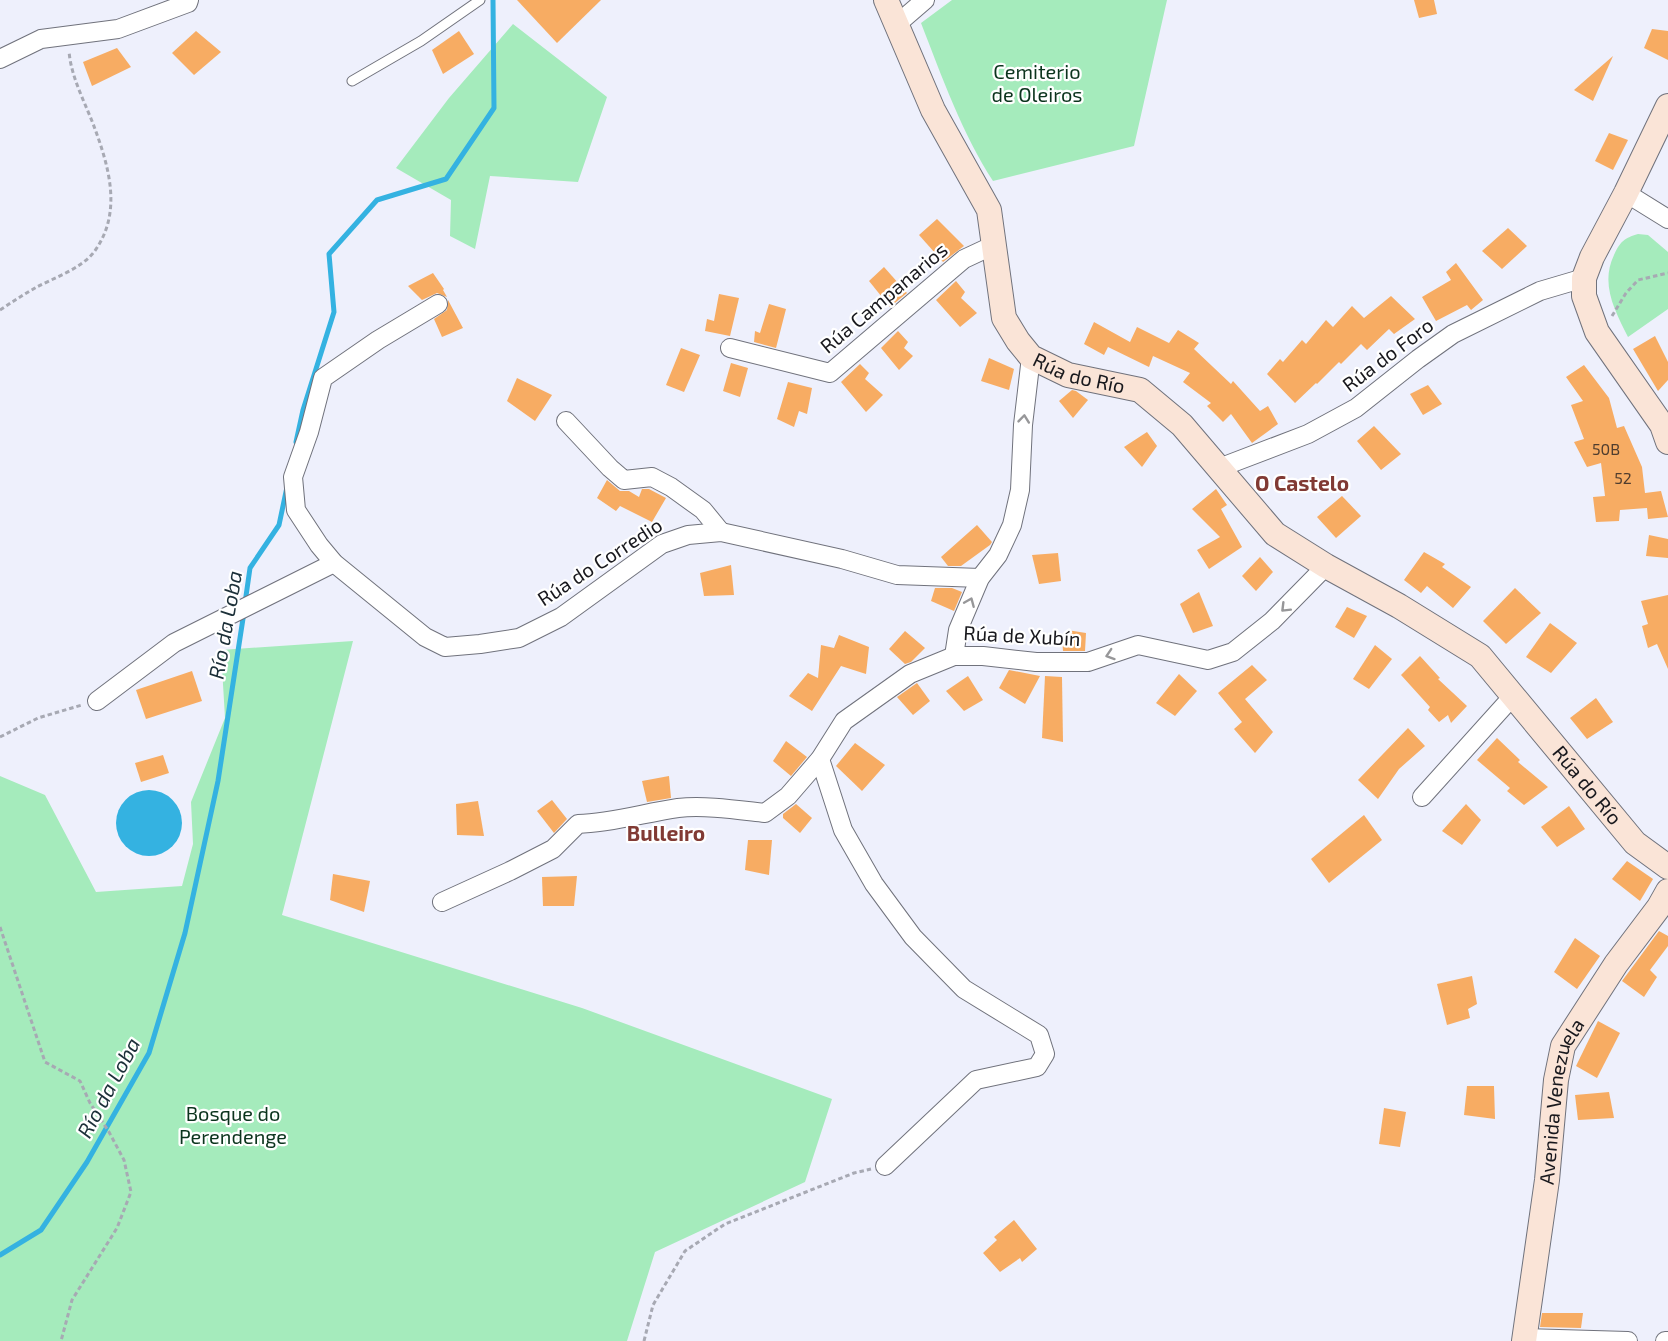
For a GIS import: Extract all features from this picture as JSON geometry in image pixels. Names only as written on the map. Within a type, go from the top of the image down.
[{"type":"street","points":[[0,59],[41,39],[118,29],[188,3],[189,0]]},
{"type":"street","name":"Rúa do Río","points":[[886,0],[933,110],[989,210],[1004,318],[1018,342],[1031,357],[1068,375],[1140,390],[1182,425],[1275,534],[1480,656],[1635,843],[1668,867]]},
{"type":"street","points":[[896,25],[925,0]]},
{"type":"street","points":[[1666,431],[1597,332],[1584,296],[1584,278],[1592,257],[1668,106]]},
{"type":"street","points":[[1626,193],[1668,219]]},
{"type":"street","name":"Rúa Campanarios","points":[[730,348],[830,373],[964,259],[994,245]]},
{"type":"street","name":"Rúa do Foro","points":[[1219,468],[1308,434],[1356,408],[1454,334],[1540,291],[1584,278]]},
{"type":"street","name":"Rúa do Corredio","points":[[438,304],[378,340],[323,378],[309,432],[293,477],[296,510],[334,563],[425,637],[445,646],[519,638],[561,617],[662,544],[688,535],[721,532],[842,559],[897,575],[947,575],[980,578]]},
{"type":"street","name":"Rúa de Xubín","points":[[1031,357],[1023,425],[1020,490],[1015,514],[998,555],[980,578],[958,630],[954,656],[983,656],[1036,662],[1088,662],[1138,645],[1208,660],[1233,652],[1272,621],[1326,566]]},
{"type":"street","points":[[566,421],[624,480],[652,477],[671,487],[703,510],[721,532]]},
{"type":"street","points":[[97,701],[174,643],[334,563]]},
{"type":"street","points":[[442,902],[510,872],[553,849],[578,824],[601,823],[680,808],[733,809],[765,813],[788,796],[820,759],[844,721],[909,674],[954,656]]},
{"type":"street","points":[[1422,797],[1514,696]]},
{"type":"street","points":[[820,759],[843,830],[874,884],[913,937],[964,989],[1039,1035],[1046,1054],[1037,1067],[976,1080],[885,1166]]},
{"type":"street","name":"Avenida Venezuela","points":[[1524,1339],[1547,1180],[1556,1080],[1563,1046],[1616,964],[1659,907],[1668,891]]},
{"type":"street","points":[[1524,1339],[1628,1341]]},
{"type":"lane","points":[[352,81],[421,40],[480,0]]},
{"type":"path","points":[[0,310],[37,287],[67,273],[93,253],[111,211],[111,180],[96,132],[70,64],[69,35]]},
{"type":"path","points":[[1602,339],[1614,309],[1638,280],[1668,273]]},
{"type":"path","points":[[0,737],[38,718],[97,701]]},
{"type":"path","points":[[0,927],[45,1062],[80,1081],[90,1103],[124,1160],[131,1192],[117,1228],[72,1300],[61,1341]]},
{"type":"path","points":[[644,1341],[653,1305],[685,1251],[725,1224],[854,1173],[885,1166]]},
{"type":"green space","name":"Cemiterio de Oleiros","points":[[952,0],[1167,0],[1134,146],[993,181],[962,124],[921,23]]},
{"type":"green space","points":[[513,24],[607,97],[578,182],[490,176],[475,249],[450,236],[451,200],[396,168],[449,98]]},
{"type":"green space","points":[[1638,234],[1648,235],[1668,252],[1668,309],[1628,337],[1611,297],[1608,276],[1618,247],[1626,239]]},
{"type":"green space","name":"Bosque do Perendenge","points":[[353,641],[282,915],[582,1008],[832,1099],[805,1182],[655,1252],[627,1341],[0,1341],[0,776],[45,795],[96,892],[182,886],[193,844],[191,802],[225,718],[221,650]]},
{"type":"water","points":[[149,790],[162,792],[177,805],[182,823],[180,836],[167,851],[149,856],[136,854],[121,841],[116,823],[118,810],[131,795]]},
{"type":"building","points":[[517,0],[601,0],[557,43]]},
{"type":"building","points":[[1414,0],[1434,0],[1437,14],[1419,18]]},
{"type":"building","points":[[1652,29],[1668,31],[1668,60],[1644,48]]},
{"type":"building","points":[[196,31],[221,52],[194,75],[172,53]]},
{"type":"building","points":[[459,31],[474,54],[443,74],[432,50]]},
{"type":"building","points":[[117,48],[131,67],[92,86],[83,62]]},
{"type":"building","points":[[1613,56],[1593,101],[1574,90]]},
{"type":"building","points":[[1609,133],[1628,140],[1613,170],[1595,161]]},
{"type":"building","points":[[937,219],[964,246],[943,262],[919,235]]},
{"type":"building","points":[[1508,228],[1527,246],[1502,269],[1482,251]]},
{"type":"building","points":[[1456,263],[1483,300],[1471,310],[1467,305],[1436,321],[1422,297],[1451,280],[1446,272]]},
{"type":"building","points":[[884,267],[907,293],[890,307],[869,281]]},
{"type":"building","points":[[433,273],[447,297],[437,293],[422,300],[408,286]]},
{"type":"building","points":[[956,281],[965,292],[961,298],[977,313],[960,327],[936,300]]},
{"type":"building","points":[[719,294],[739,298],[730,336],[705,331],[707,319],[714,321]]},
{"type":"building","points":[[1391,296],[1415,319],[1394,334],[1389,329],[1367,350],[1361,344],[1295,403],[1267,374],[1280,359],[1283,362],[1302,340],[1306,344],[1326,320],[1333,327],[1352,306],[1364,318]]},
{"type":"building","points":[[448,300],[463,328],[442,337],[434,319],[447,310]]},
{"type":"building","points":[[769,304],[786,309],[776,348],[754,342],[755,331],[760,333]]},
{"type":"building","points":[[1094,322],[1130,342],[1137,327],[1169,343],[1178,330],[1199,343],[1194,349],[1231,384],[1233,381],[1260,411],[1268,406],[1278,424],[1252,443],[1231,414],[1223,422],[1207,406],[1211,403],[1183,382],[1190,373],[1153,356],[1149,367],[1108,347],[1104,355],[1084,344]]},
{"type":"building","points":[[898,331],[908,342],[904,348],[913,356],[899,370],[881,348]]},
{"type":"building","points":[[1655,336],[1668,362],[1668,380],[1658,391],[1633,349]]},
{"type":"building","points":[[681,348],[700,355],[684,392],[666,385]]},
{"type":"building","points":[[989,358],[1014,369],[1009,390],[981,381]]},
{"type":"building","points":[[731,363],[748,368],[740,397],[723,391]]},
{"type":"building","points":[[860,364],[869,373],[865,379],[883,395],[866,412],[841,382]]},
{"type":"building","points":[[1584,365],[1609,398],[1617,428],[1624,426],[1642,467],[1645,493],[1661,491],[1668,517],[1648,519],[1647,508],[1620,510],[1619,521],[1596,522],[1593,497],[1605,496],[1601,463],[1587,467],[1574,442],[1584,439],[1571,405],[1583,401],[1566,377]]},
{"type":"building","points":[[517,378],[552,395],[535,421],[507,401]]},
{"type":"building","points":[[788,382],[812,388],[807,414],[799,411],[794,427],[777,419]]},
{"type":"building","points":[[1428,385],[1442,404],[1423,415],[1410,394]]},
{"type":"building","points":[[1072,390],[1088,400],[1073,418],[1059,401]]},
{"type":"building","points":[[1374,426],[1401,454],[1381,470],[1357,441]]},
{"type":"building","points":[[1147,432],[1157,446],[1142,467],[1124,447]]},
{"type":"building","points":[[607,480],[620,491],[629,491],[639,497],[642,489],[649,489],[666,498],[652,522],[620,506],[616,511],[597,498]]},
{"type":"building","points":[[1216,489],[1227,505],[1221,509],[1242,547],[1209,569],[1197,550],[1220,537],[1192,509]]},
{"type":"building","points":[[1342,496],[1361,516],[1336,538],[1317,517]]},
{"type":"building","points":[[977,525],[992,542],[990,545],[961,566],[948,566],[941,557]]},
{"type":"building","points":[[1649,535],[1668,539],[1668,558],[1646,556]]},
{"type":"building","points":[[1424,552],[1445,564],[1442,567],[1471,587],[1453,608],[1427,586],[1421,593],[1404,580]]},
{"type":"building","points":[[1058,553],[1061,581],[1039,584],[1032,555]]},
{"type":"building","points":[[1260,557],[1273,572],[1256,591],[1242,576]]},
{"type":"building","points":[[731,565],[734,595],[704,596],[700,573]]},
{"type":"building","points":[[935,588],[952,588],[962,592],[954,611],[931,601]]},
{"type":"building","points":[[1515,588],[1541,613],[1506,644],[1483,621]]},
{"type":"building","points":[[1199,592],[1213,626],[1193,633],[1180,604]]},
{"type":"building","points":[[1668,595],[1668,669],[1657,644],[1648,648],[1642,626],[1648,624],[1641,601]]},
{"type":"building","points":[[1347,607],[1367,616],[1354,638],[1335,627]]},
{"type":"building","points":[[1550,623],[1577,643],[1551,673],[1526,657]]},
{"type":"building","points":[[1067,630],[1086,633],[1085,651],[1063,651],[1062,638],[1068,638]]},
{"type":"building","points":[[905,631],[925,648],[911,662],[905,664],[889,649]]},
{"type":"building","points":[[839,635],[869,647],[866,674],[841,666],[812,711],[789,696],[808,673],[818,678],[821,645],[834,648]]},
{"type":"building","points":[[1375,645],[1392,659],[1369,689],[1353,679]]},
{"type":"building","points":[[1420,656],[1440,678],[1438,679],[1467,706],[1451,723],[1448,715],[1439,722],[1428,710],[1430,707],[1401,675]]},
{"type":"building","points":[[1252,665],[1267,680],[1245,699],[1273,732],[1255,753],[1234,729],[1242,722],[1218,693]]},
{"type":"building","points":[[1009,670],[1040,676],[1025,704],[999,688]]},
{"type":"building","points":[[192,671],[202,701],[146,719],[136,690]]},
{"type":"building","points":[[1179,674],[1197,691],[1175,716],[1156,703]]},
{"type":"building","points":[[968,676],[983,700],[964,711],[946,691]]},
{"type":"building","points":[[1045,676],[1062,677],[1063,742],[1042,738]]},
{"type":"building","points":[[917,683],[930,701],[913,715],[897,697]]},
{"type":"building","points":[[1596,698],[1613,722],[1587,739],[1570,718]]},
{"type":"building","points":[[1408,728],[1425,746],[1399,769],[1378,799],[1358,780]]},
{"type":"building","points":[[1497,738],[1520,760],[1518,762],[1548,787],[1524,805],[1507,791],[1510,788],[1477,760]]},
{"type":"building","points":[[786,741],[807,757],[791,776],[773,761]]},
{"type":"building","points":[[855,743],[885,765],[862,791],[836,766]]},
{"type":"building","points":[[163,755],[169,773],[141,782],[135,763]]},
{"type":"building","points":[[669,776],[671,798],[647,802],[642,781]]},
{"type":"building","points":[[552,800],[567,819],[554,833],[537,811]]},
{"type":"building","points":[[478,801],[484,836],[457,835],[456,804]]},
{"type":"building","points":[[796,804],[812,818],[800,833],[783,818],[783,814]]},
{"type":"building","points":[[1466,804],[1481,820],[1462,845],[1442,831]]},
{"type":"building","points":[[1569,806],[1585,829],[1557,847],[1541,827]]},
{"type":"building","points":[[1364,815],[1382,840],[1329,883],[1311,859]]},
{"type":"building","points":[[748,840],[772,840],[769,875],[745,870]]},
{"type":"building","points":[[1627,861],[1653,879],[1640,901],[1612,879]]},
{"type":"building","points":[[333,874],[370,881],[364,912],[330,900]]},
{"type":"building","points":[[577,876],[574,906],[543,906],[542,877]]},
{"type":"building","points":[[1659,931],[1668,936],[1668,946],[1650,970],[1657,977],[1644,997],[1622,981]]},
{"type":"building","points":[[1575,938],[1600,956],[1577,989],[1554,972]]},
{"type":"building","points":[[1472,976],[1477,1004],[1468,1009],[1470,1018],[1447,1025],[1437,984]]},
{"type":"building","points":[[1598,1021],[1620,1033],[1597,1078],[1576,1066]]},
{"type":"building","points":[[1467,1086],[1494,1086],[1495,1119],[1464,1115]]},
{"type":"building","points":[[1609,1092],[1614,1118],[1578,1120],[1575,1095]]},
{"type":"building","points":[[1384,1108],[1406,1112],[1400,1147],[1379,1144]]},
{"type":"building","points":[[1014,1220],[1037,1249],[1022,1262],[1020,1258],[1000,1272],[983,1253],[997,1240],[994,1237]]},
{"type":"building","points":[[1542,1313],[1583,1313],[1581,1328],[1540,1327]]},
{"type":"waterway","name":"Río da Loba","points":[[296,442],[303,410],[334,312],[329,254],[377,200],[446,179],[494,108],[493,0]]},
{"type":"waterway","name":"Río da Loba","points":[[245,603],[250,568],[279,525],[287,487]]},
{"type":"waterway","name":"Río da Loba","points":[[0,1255],[41,1230],[87,1162],[149,1053],[185,933],[218,781],[244,612]]},
{"type":"district","name":"O Castelo","points":[[1302,484]]},
{"type":"district","name":"Bulleiro","points":[[666,834]]}]
